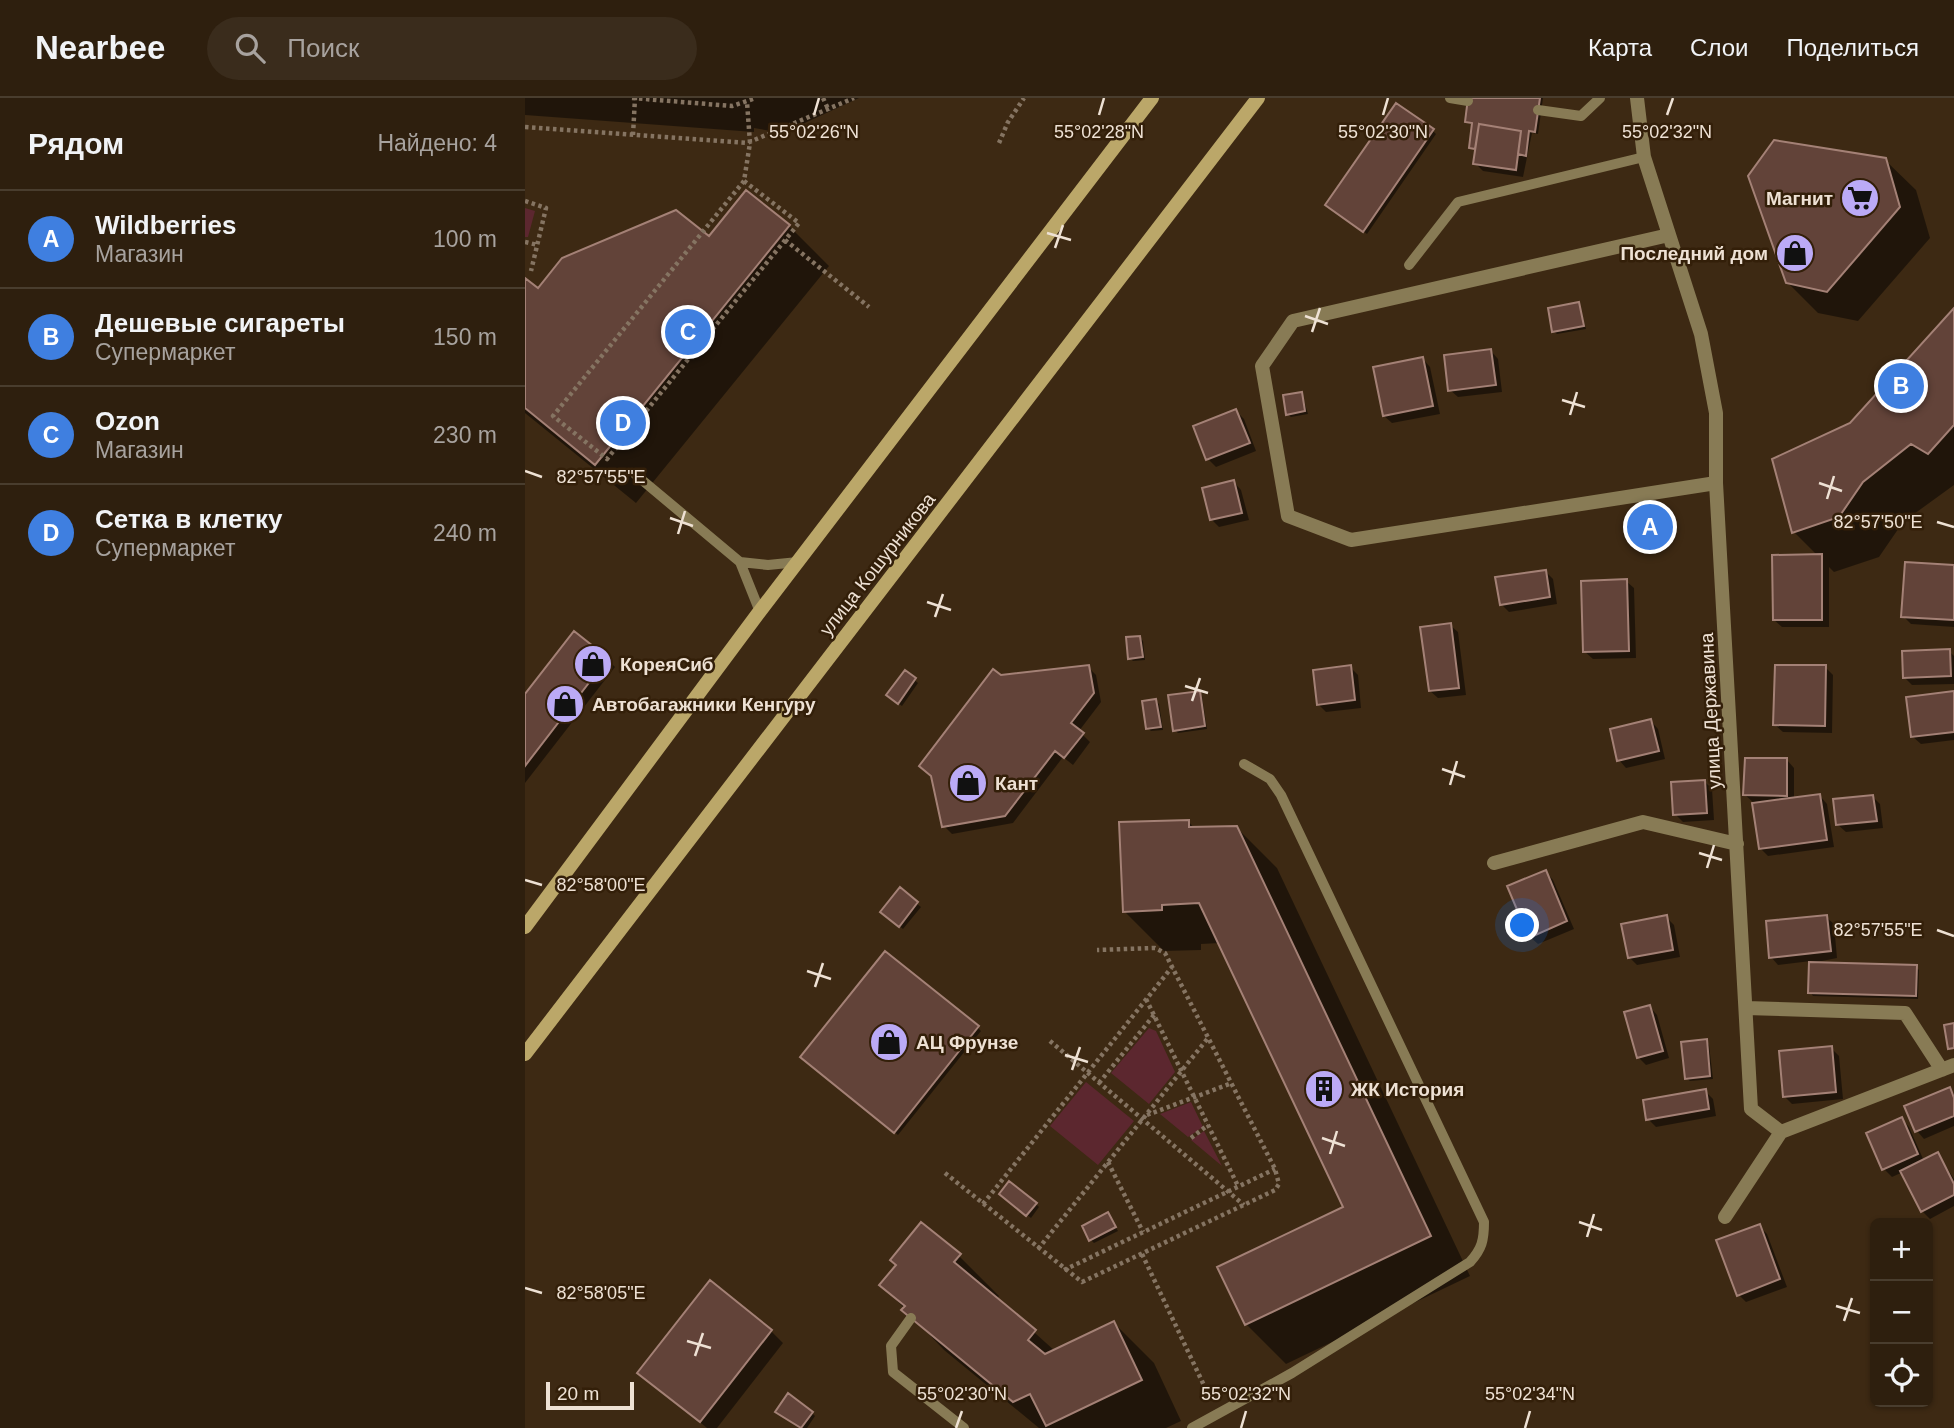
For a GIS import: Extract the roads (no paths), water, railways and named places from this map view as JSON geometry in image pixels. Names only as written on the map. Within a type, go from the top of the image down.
[{"type":"main road","points":[[525,927],[760,612],[1152,98]]},
{"type":"main road","name":"улица Кошурникова","points":[[525,1054],[1258,98]]},
{"type":"street","name":"улица Державина","points":[[1637,98],[1644,157],[1701,334],[1716,413],[1716,483],[1751,1109],[1781,1132]]},
{"type":"street","points":[[1669,235],[1293,321],[1262,366],[1288,516],[1351,540],[1716,483]]},
{"type":"street","points":[[1494,863],[1643,822],[1737,844]]},
{"type":"street","points":[[1725,1217],[1781,1132],[1948,1067],[1905,1013],[1746,1008]]},
{"type":"lane","points":[[1450,98],[1468,101]]},
{"type":"lane","points":[[1538,110],[1581,116],[1599,98]]},
{"type":"lane","points":[[1409,265],[1458,202],[1644,157]]},
{"type":"lane","points":[[636,475],[740,562],[760,612]]},
{"type":"lane","points":[[740,562],[768,565],[798,562]]},
{"type":"lane","points":[[1192,1428],[1292,1373],[1470,1262],[1480,1251],[1484,1237],[1484,1222],[1281,795],[1270,779],[1244,764]]},
{"type":"lane","points":[[911,1318],[891,1346],[893,1372],[964,1428]]},
{"type":"place","name":"Магнит","points":[[1860,198]]},
{"type":"place","name":"Последний дом","points":[[1795,253]]},
{"type":"place","name":"Ozon","points":[[688,332]]},
{"type":"place","name":"Дешевые сигареты","points":[[1901,386]]},
{"type":"place","name":"Сетка в клетку","points":[[623,423]]},
{"type":"place","name":"Wildberries","points":[[1650,527]]},
{"type":"place","name":"КореяСиб","points":[[593,664]]},
{"type":"place","name":"Автобагажники Кенгуру","points":[[565,704]]},
{"type":"place","name":"Кант","points":[[968,783]]},
{"type":"place","name":"АЦ Фрунзе","points":[[889,1042]]},
{"type":"place","name":"ЖК История","points":[[1324,1089]]}]
